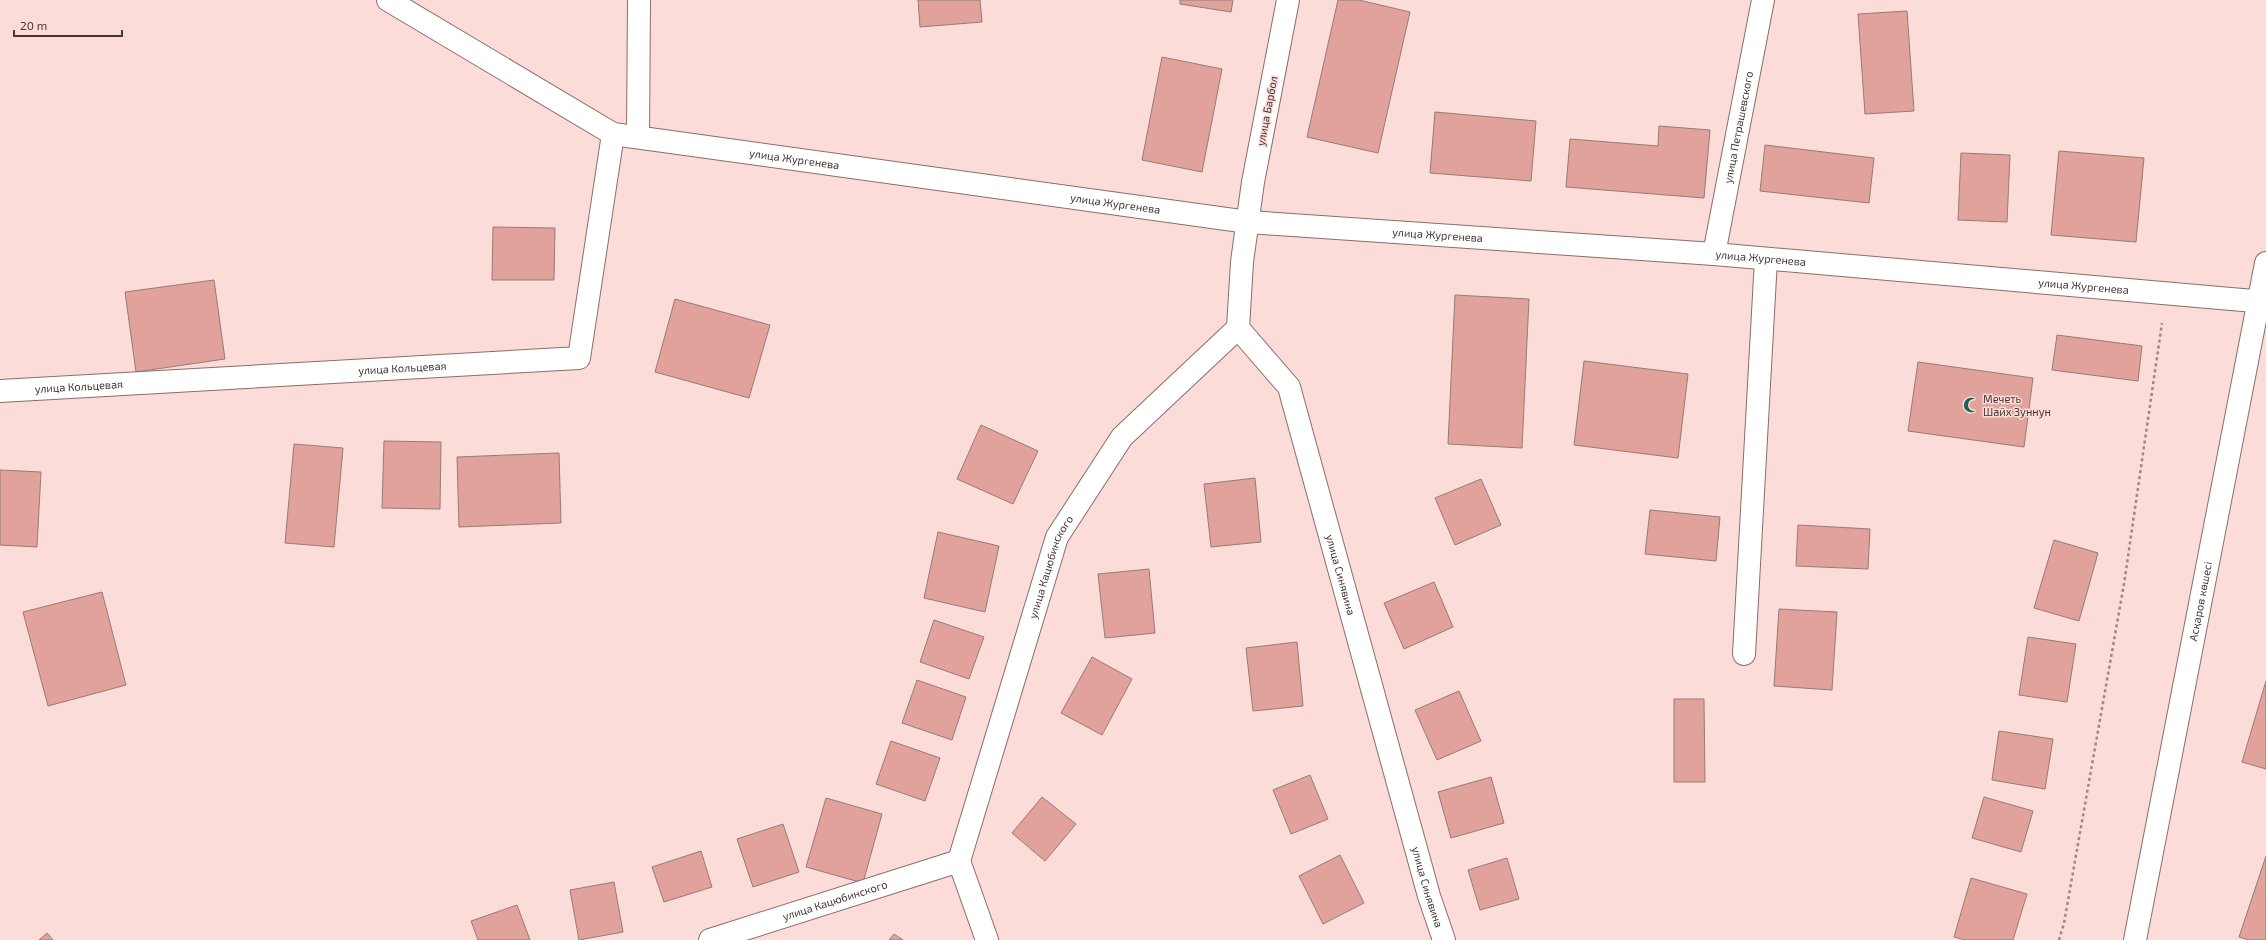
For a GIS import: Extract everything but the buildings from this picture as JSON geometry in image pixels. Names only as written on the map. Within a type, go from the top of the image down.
[{"type":"street","points":[[388,0],[613,134]]},
{"type":"street","points":[[638,137],[639,0]]},
{"type":"street","name":"улица Барбол","points":[[1248,222],[1253,182],[1288,0]]},
{"type":"street","name":"улица Петрашевского","points":[[1714,254],[1763,0]]},
{"type":"street","name":"улица Жургенева","points":[[613,134],[1248,222],[1714,254],[2262,302]]},
{"type":"street","name":"улица Кольцевая","points":[[0,391],[579,358],[613,134]]},
{"type":"street","points":[[1238,328],[1242,262],[1248,222]]},
{"type":"street","points":[[1744,654],[1766,259]]},
{"type":"street","name":"Асқаров көшесі","points":[[2135,940],[2262,302],[2266,263]]},
{"type":"street","name":"улица Кацюбинского","points":[[710,940],[959,861],[1057,537],[1122,437],[1238,328]]},
{"type":"street","name":"улица Синявина","points":[[1238,328],[1289,387],[1429,896],[1444,940]]},
{"type":"street","points":[[959,861],[987,940]]},
{"type":"path","points":[[2059,940],[2064,923],[2124,584],[2167,294]]},
{"type":"place","name":"Мечеть Шайх Зуннун","points":[[1971,405]]}]
